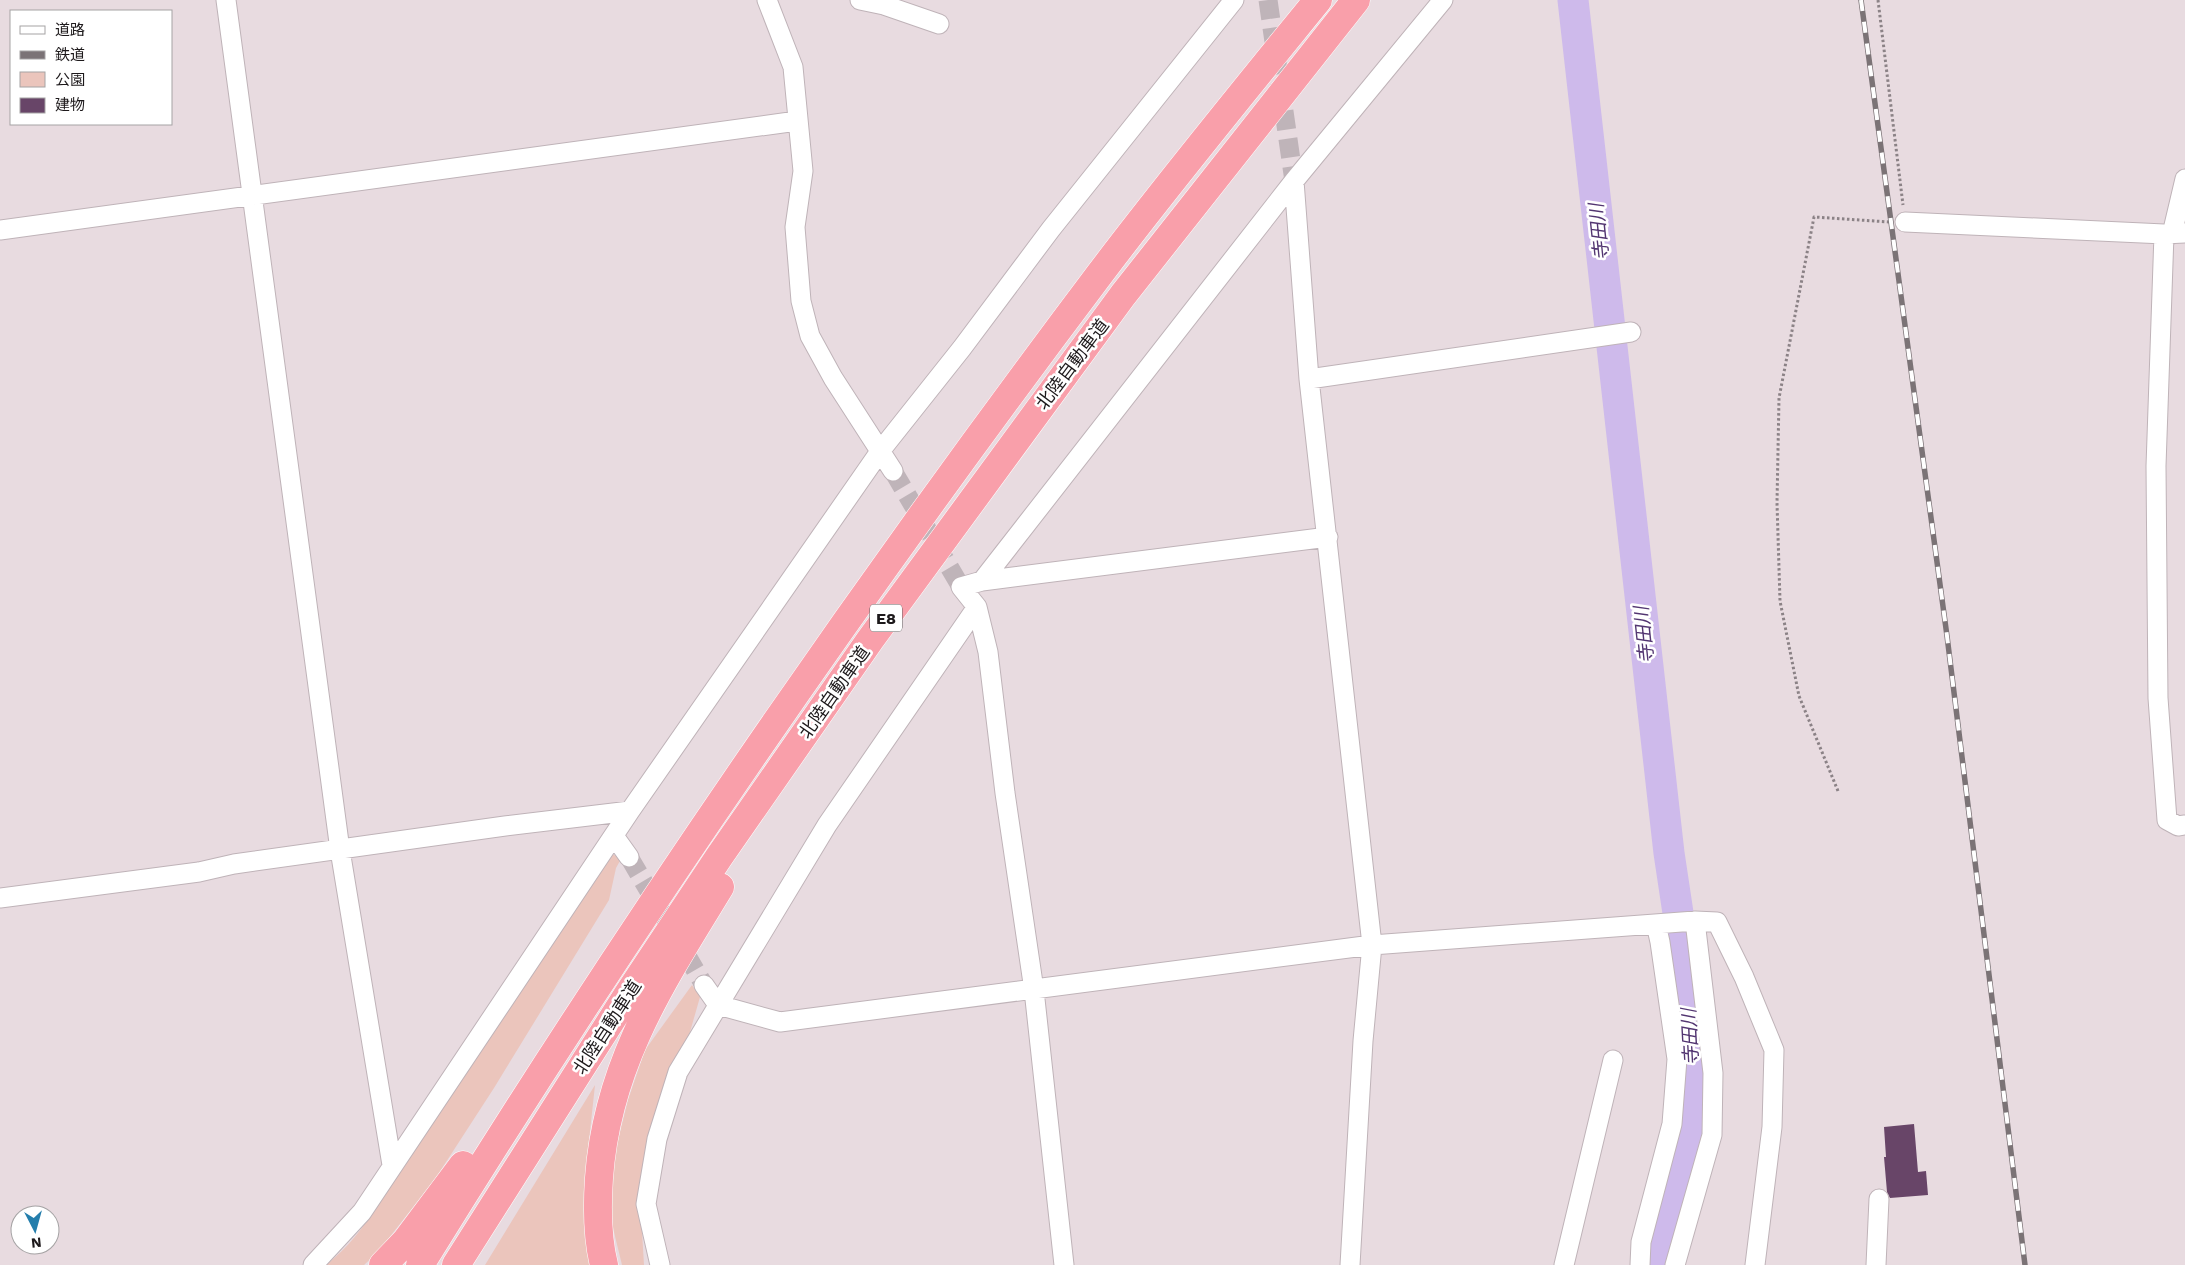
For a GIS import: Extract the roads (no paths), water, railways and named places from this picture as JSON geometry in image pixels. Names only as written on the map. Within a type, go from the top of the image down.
[{"type":"highway","name":"北陸自動車道","points":[[420,1265],[587,1001],[705,823],[841,627],[1101,272],[1318,0]]},
{"type":"highway","name":"北陸自動車道","points":[[456,1265],[633,986],[719,857],[870,640],[1123,295],[1356,0]]},
{"type":"highway","points":[[604,1265],[597,1195],[600,1160],[614,1090],[626,1057],[646,1013],[674,964],[870,640]]},
{"type":"highway","points":[[383,1265],[406,1241],[489,1129],[665,873],[705,823]]},
{"type":"street","points":[[226,0],[340,850],[392,1165]]},
{"type":"street","points":[[768,0],[793,67],[803,171],[795,227],[801,301],[810,336],[833,378],[893,471]]},
{"type":"street","points":[[860,0],[884,3],[939,24]]},
{"type":"street","points":[[313,1265],[362,1212],[630,811],[880,450],[962,348],[1051,229],[1234,0]]},
{"type":"street","points":[[982,581],[1294,181],[1443,0]]},
{"type":"street","points":[[0,230],[798,121]]},
{"type":"street","points":[[2185,179],[2174,233],[2156,466],[2158,698],[2168,820],[2178,826],[2185,825]]},
{"type":"street","points":[[1294,181],[1310,379],[1372,945],[1363,1041],[1350,1265]]},
{"type":"street","points":[[1905,222],[2174,233]]},
{"type":"street","points":[[1310,379],[1631,332]]},
{"type":"street","points":[[1064,1265],[1034,990],[1005,793],[988,652],[977,607],[961,587],[982,581],[1328,538]]},
{"type":"street","points":[[660,1265],[646,1204],[657,1139],[678,1072],[827,825],[977,607]]},
{"type":"street","points":[[0,898],[199,872],[234,864],[505,826],[630,811]]},
{"type":"street","points":[[614,836],[628,857]]},
{"type":"street","points":[[704,986],[718,1005],[780,1022],[1372,945],[1695,921],[1716,922],[1744,977],[1774,1050],[1772,1127],[1755,1265]]},
{"type":"street","points":[[1675,1265],[1712,1135],[1713,1073],[1695,921]]},
{"type":"street","points":[[1640,1265],[1641,1242],[1672,1124],[1677,1059],[1656,924]]},
{"type":"street","points":[[1564,1265],[1613,1060]]},
{"type":"street","points":[[1876,1265],[1879,1199]]},
{"type":"waterway","name":"寺田川","points":[[1573,0],[1669,853],[1681,933],[1690,1014],[1695,1137],[1657,1265]]},
{"type":"tunnel","points":[[1268,0],[1294,181]]},
{"type":"tunnel","points":[[893,471],[961,587]]},
{"type":"tunnel","points":[[629,857],[704,985]]},
{"type":"railway","points":[[1861,0],[1947,636],[2025,1265]]}]
